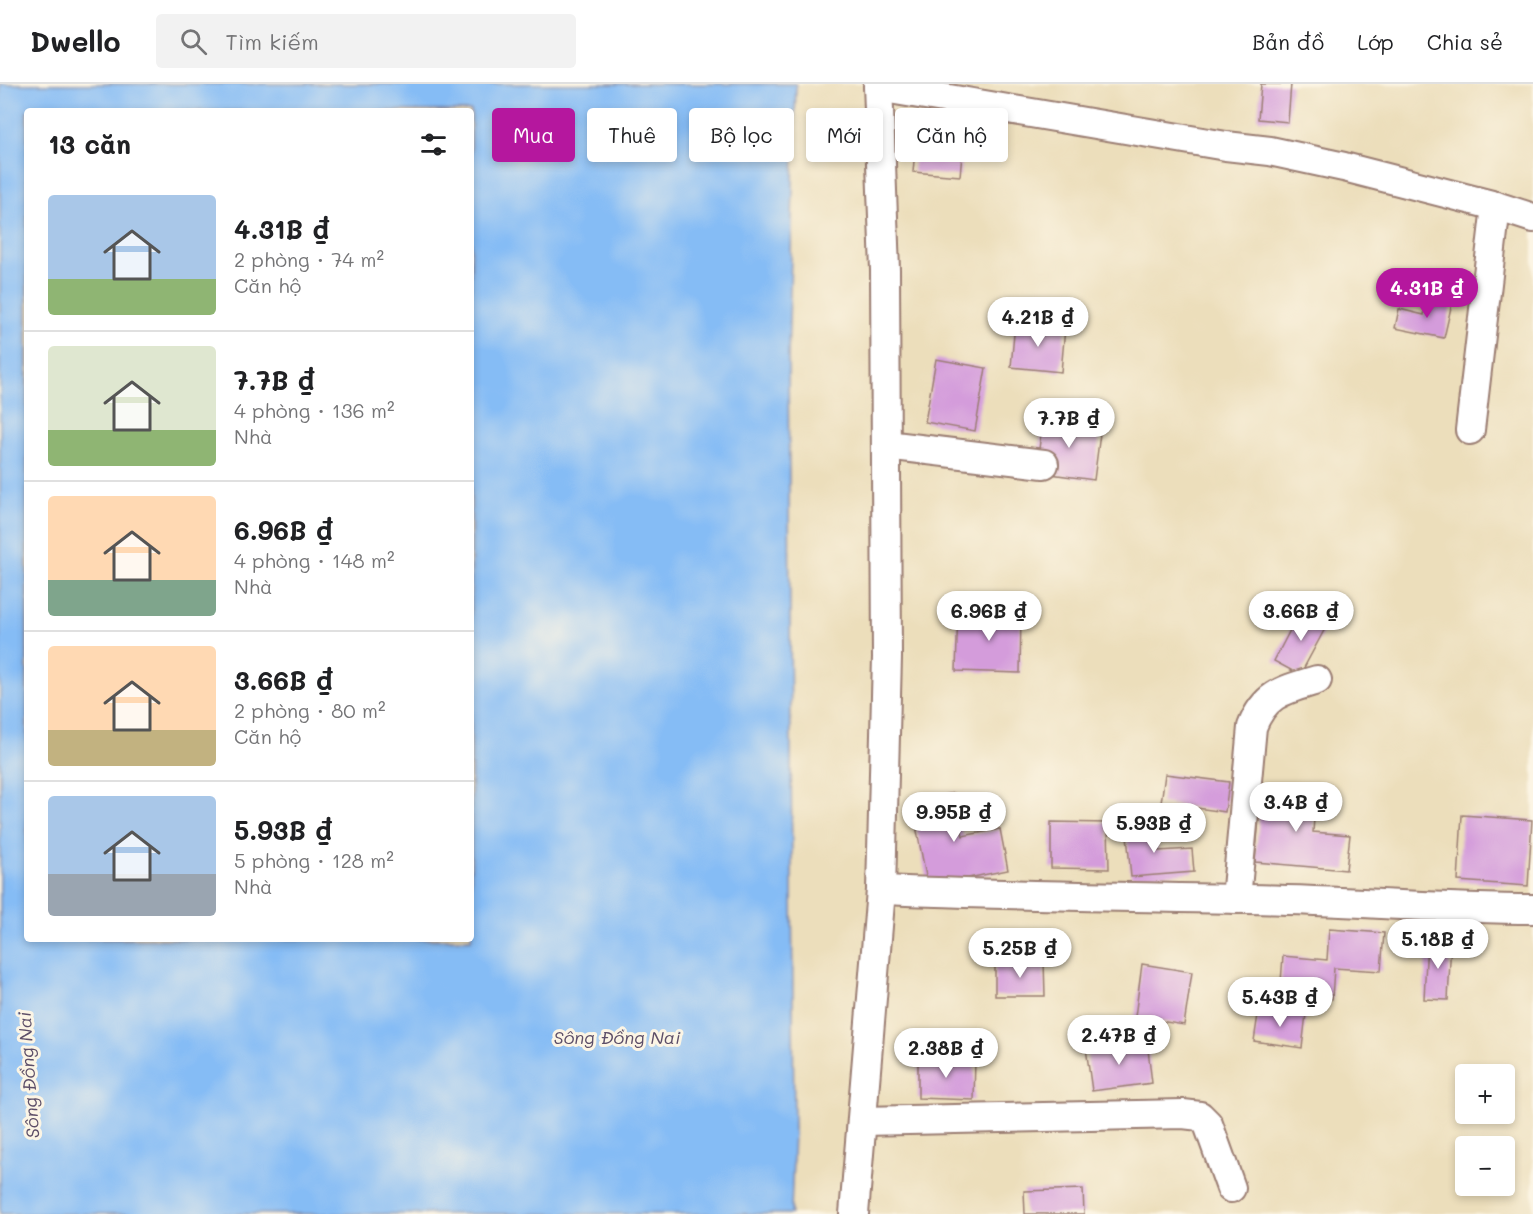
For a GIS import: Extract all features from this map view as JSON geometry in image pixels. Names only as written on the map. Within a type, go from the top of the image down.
[{"type":"street","points":[[854,1214],[881,890],[887,657],[885,270],[878,85],[1226,146],[1270,151],[1496,206],[1533,218]]},
{"type":"street","points":[[1470,430],[1496,206]]},
{"type":"street","points":[[886,445],[1044,464]]},
{"type":"street","points":[[1236,899],[1252,727],[1258,712],[1266,702],[1281,691],[1317,680]]},
{"type":"street","points":[[881,890],[1022,896],[1236,899],[1438,909],[1533,909]]},
{"type":"street","points":[[862,1121],[1183,1114],[1200,1116],[1208,1124],[1231,1188]]},
{"type":"water","name":"Sông Đồng Nai","points":[[0,84],[796,84],[794,152],[794,108],[689,108],[689,162],[794,162],[788,358],[794,1130],[791,1214],[0,1214]]},
{"type":"building","points":[[1261,84],[1291,84],[1288,122],[1258,119]]},
{"type":"building","points":[[914,162],[961,162],[960,176],[913,172]]},
{"type":"building","points":[[1427,298],[1452,303],[1444,338],[1395,328],[1399,309],[1424,315]]},
{"type":"building","points":[[1015,323],[1065,328],[1061,372],[1011,367]]},
{"type":"building","points":[[936,359],[986,368],[975,431],[925,422]]},
{"type":"building","points":[[1043,418],[1101,426],[1094,480],[1036,472]]},
{"type":"building","points":[[1301,609],[1328,623],[1300,675],[1274,661]]},
{"type":"building","points":[[958,610],[1021,612],[1020,673],[956,671]]},
{"type":"building","points":[[1165,774],[1229,782],[1225,812],[1161,803]]},
{"type":"building","points":[[1262,787],[1316,792],[1313,832],[1350,835],[1346,870],[1255,862]]},
{"type":"building","points":[[954,793],[963,836],[1000,829],[1008,870],[928,886],[911,801]]},
{"type":"building","points":[[1462,815],[1532,820],[1528,886],[1458,881]]},
{"type":"building","points":[[1051,822],[1108,823],[1109,869],[1051,868]]},
{"type":"building","points":[[1156,823],[1158,851],[1192,849],[1194,872],[1131,877],[1126,825]]},
{"type":"building","points":[[1329,929],[1384,933],[1381,971],[1334,968],[1332,999],[1280,995],[1283,956],[1327,960]]},
{"type":"building","points":[[1427,940],[1451,941],[1448,1000],[1424,999]]},
{"type":"building","points":[[995,961],[1044,961],[1045,996],[995,996]]},
{"type":"building","points":[[1142,964],[1192,972],[1184,1025],[1135,1017]]},
{"type":"building","points":[[1259,1008],[1306,1014],[1302,1048],[1254,1041]]},
{"type":"building","points":[[1147,1041],[1152,1083],[1092,1091],[1086,1048]]},
{"type":"building","points":[[918,1058],[975,1059],[974,1100],[918,1098]]},
{"type":"building","points":[[1083,1189],[1084,1214],[1025,1214],[1024,1191]]}]
